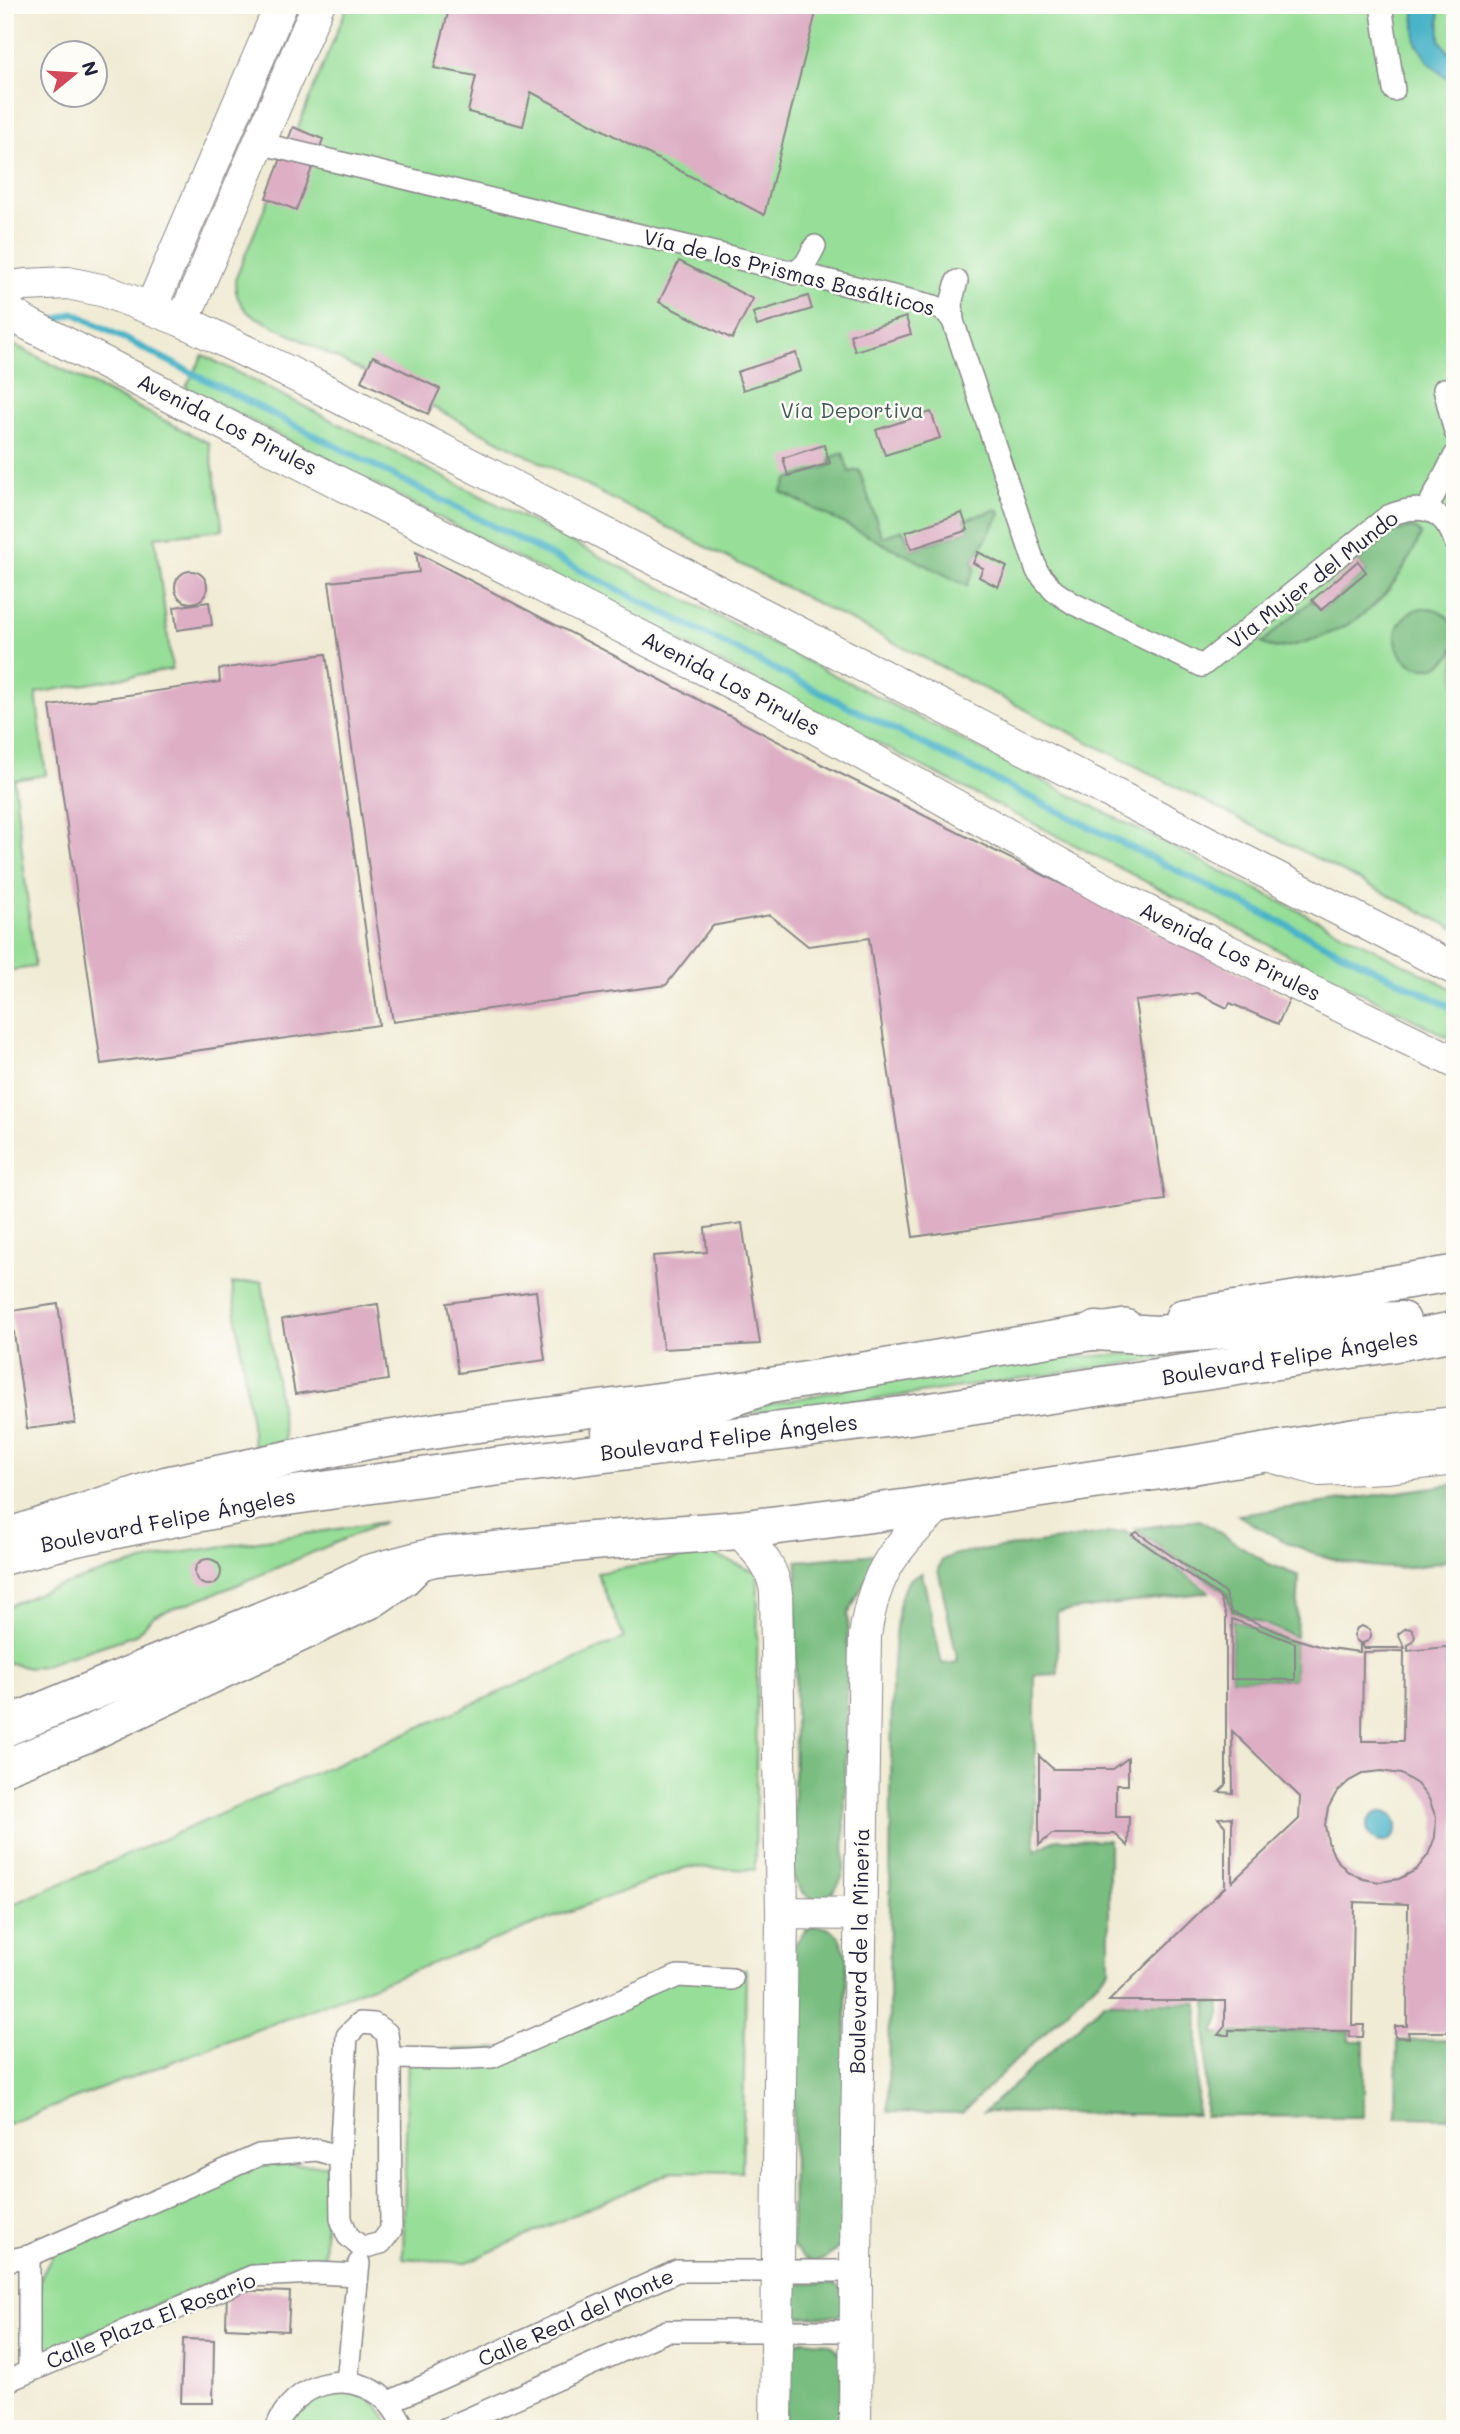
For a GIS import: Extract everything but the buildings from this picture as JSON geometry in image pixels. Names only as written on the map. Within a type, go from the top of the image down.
[{"type":"highway","points":[[1096,1331],[1156,1335],[1292,1324],[1444,1324]]},
{"type":"highway","name":"Boulevard Felipe Ángeles","points":[[5,1555],[76,1537],[267,1499],[485,1468],[911,1415],[1390,1343],[1444,1324]]},
{"type":"highway","points":[[485,1468],[559,1443],[655,1423],[761,1387]]},
{"type":"highway","points":[[5,1727],[340,1589],[369,1574],[423,1559],[592,1541],[739,1530],[910,1508],[1356,1437],[1455,1426]]},
{"type":"main road","name":"Boulevard Felipe Ángeles","points":[[5,1537],[167,1484],[371,1441],[761,1387],[1455,1273]]},
{"type":"main road","points":[[6,1766],[88,1734],[372,1600],[404,1578],[423,1559]]},
{"type":"street","points":[[151,308],[281,5]]},
{"type":"street","points":[[183,321],[318,5]]},
{"type":"street","points":[[1381,5],[1394,90]]},
{"type":"street","name":"Vía de los Prismas Basálticos","points":[[259,143],[934,306],[946,312],[953,321],[1037,571],[1054,591],[1074,604],[1202,666]]},
{"type":"street","points":[[794,274],[806,263],[815,246]]},
{"type":"street","points":[[953,321],[952,300],[957,281]]},
{"type":"street","points":[[5,288],[68,284],[105,290],[183,321],[338,396],[1455,969]]},
{"type":"street","name":"Avenida Los Pirules","points":[[18,317],[202,414],[775,705],[1126,901],[1455,1062]]},
{"type":"street","points":[[1444,389],[1455,432]]},
{"type":"street","points":[[1427,509],[1448,485],[1455,455]]},
{"type":"street","name":"Vía Mujer del Mundo","points":[[1202,666],[1388,516],[1404,509],[1427,509],[1442,519],[1455,542]]},
{"type":"street","points":[[1258,1452],[1320,1469],[1386,1467],[1455,1458]]},
{"type":"street","name":"Boulevard de la Minería","points":[[855,2429],[854,2332],[865,1636],[869,1605],[876,1583],[897,1548],[945,1501]]},
{"type":"street","points":[[739,1530],[766,1563],[775,1579],[782,1913],[776,2429]]},
{"type":"street","points":[[782,1913],[860,1914]]},
{"type":"street","points":[[390,2057],[492,2057],[678,1976],[732,1979]]},
{"type":"street","points":[[360,2023],[374,2024],[387,2033],[390,2057],[391,2230],[381,2244],[362,2248],[348,2236],[341,2219],[340,2157],[347,2036],[360,2023]]},
{"type":"street","points":[[5,2261],[29,2256],[259,2155],[317,2150],[340,2157]]},
{"type":"street","points":[[347,2382],[362,2248]]},
{"type":"street","name":"Calle Plaza El Rosario","points":[[29,2256],[29,2371]]},
{"type":"street","name":"Calle Real del Monte","points":[[389,2402],[677,2272],[855,2271]]},
{"type":"street","name":"Calle Plaza El Rosario","points":[[5,2382],[253,2276],[317,2273],[357,2275]]},
{"type":"street","points":[[445,2429],[667,2331],[854,2332]]},
{"type":"street","points":[[276,2429],[280,2417],[292,2401],[308,2389],[327,2382],[347,2382],[370,2389],[389,2402],[405,2429]]},
{"type":"green space","name":"Vía Deportiva","points":[[348,5],[1455,5],[1455,929],[250,314],[238,299],[235,280]]},
{"type":"green space","points":[[10,343],[209,443],[223,530],[155,537],[172,669],[36,693],[46,775],[14,780],[35,967],[5,971],[5,345]]},
{"type":"green space","points":[[203,355],[1455,990],[1455,1041],[186,387]]},
{"type":"green space","points":[[843,453],[849,472],[859,470],[882,537],[903,530],[912,549],[967,530],[964,520],[998,509],[1000,514],[973,562],[975,569],[967,586],[781,492],[788,479],[831,465],[830,458]]},
{"type":"green space","points":[[1417,529],[1421,535],[1411,555],[1389,590],[1360,616],[1324,636],[1286,647],[1277,648],[1261,643],[1312,600],[1321,610],[1366,572],[1358,561],[1393,532]]},
{"type":"green space","points":[[1426,608],[1443,613],[1451,621],[1456,638],[1451,655],[1443,663],[1426,668],[1409,663],[1401,655],[1396,638],[1401,621],[1409,613]]},
{"type":"green space","points":[[262,1281],[285,1441],[254,1447],[232,1284]]},
{"type":"green space","points":[[1171,1352],[1172,1357],[863,1401],[744,1414],[742,1410],[861,1386],[1032,1359]]},
{"type":"green space","points":[[1455,1484],[1455,1558],[1427,1565],[1398,1568],[1342,1561],[1288,1543],[1238,1515]]},
{"type":"green space","points":[[1200,1520],[1269,1564],[1299,1576],[1296,1637],[1232,1611],[1226,1593],[1135,1529]]},
{"type":"green space","points":[[384,1522],[232,1587],[155,1615],[135,1635],[41,1666],[29,1668],[5,1662],[5,1607],[44,1591],[110,1570],[179,1553]]},
{"type":"green space","points":[[1125,1531],[1209,1592],[1057,1612],[1058,1674],[1035,1675],[1035,1851],[1057,1839],[1109,1840],[1109,1970],[962,2113],[888,2112],[892,1680],[897,1618],[905,1586],[912,1577],[922,1573],[942,1664],[958,1662],[938,1569],[942,1560],[956,1554]]},
{"type":"green space","points":[[710,1553],[758,1573],[755,1870],[687,1867],[5,2125],[5,1908],[624,1638],[597,1573]]},
{"type":"green space","points":[[879,1554],[848,1614],[844,1872],[827,1897],[812,1898],[805,1894],[793,1876],[797,1561]]},
{"type":"green space","points":[[1232,1619],[1295,1643],[1295,1680],[1231,1679]]},
{"type":"green space","points":[[814,1926],[833,1931],[843,1945],[847,1958],[842,2244],[823,2260],[811,2261],[792,2245],[795,1944],[806,1930]]},
{"type":"green space","points":[[746,1969],[742,2172],[673,2171],[465,2263],[403,2258],[408,2051],[504,2048],[675,1970]]},
{"type":"green space","points":[[1207,2002],[1220,2003],[1220,2018],[1214,2033],[1349,2031],[1349,2041],[1364,2041],[1364,2117],[1205,2116]]},
{"type":"green space","points":[[1104,2003],[1198,2003],[1197,2115],[984,2112]]},
{"type":"green space","points":[[1455,2040],[1455,2118],[1396,2117],[1397,2041]]},
{"type":"green space","points":[[254,2164],[327,2165],[324,2263],[252,2264],[49,2351],[38,2345],[40,2279],[55,2251]]},
{"type":"green space","points":[[830,2283],[841,2287],[845,2307],[838,2316],[800,2317],[791,2311],[789,2294],[799,2284]]},
{"type":"green space","points":[[804,2340],[828,2343],[839,2353],[842,2360],[843,2429],[784,2429],[787,2350]]},
{"type":"green space","points":[[337,2389],[363,2397],[377,2405],[391,2429],[288,2429],[289,2423],[308,2399]]},
{"type":"water","points":[[1414,5],[1439,5],[1440,40],[1455,61],[1455,85],[1429,63],[1416,43]]},
{"type":"water","points":[[1382,1812],[1393,1816],[1397,1827],[1393,1838],[1382,1842],[1371,1838],[1367,1827],[1371,1816]]},
{"type":"waterway","points":[[48,323],[74,313],[851,708],[1455,1009]]},
{"type":"waterway","points":[[5,340],[23,333]]}]
